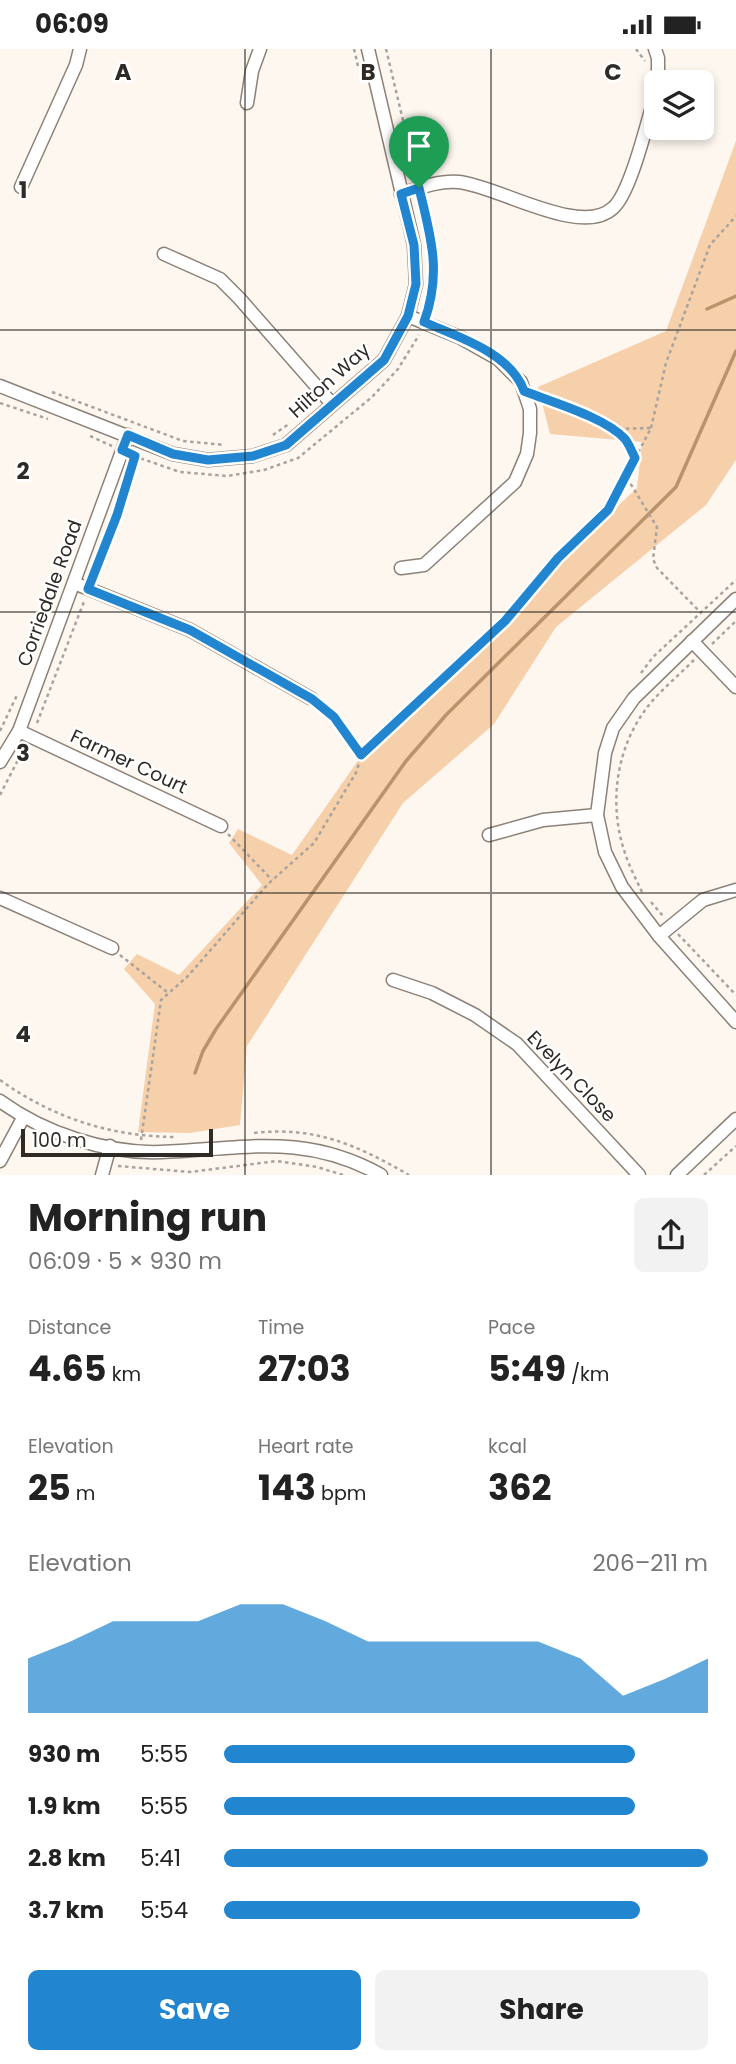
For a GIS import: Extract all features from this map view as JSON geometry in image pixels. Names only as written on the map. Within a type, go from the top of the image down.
[{"type":"street","points":[[21,187],[76,65],[80,49]]},
{"type":"street","points":[[247,103],[252,71],[260,49]]},
{"type":"street","name":"Hilton Way","points":[[0,386],[173,454],[208,460],[253,456],[286,445],[384,360],[408,316],[416,284],[414,245],[368,49]]},
{"type":"street","points":[[655,49],[659,58],[658,70]]},
{"type":"street","points":[[401,194],[422,182],[459,182],[569,217],[589,219],[613,209],[625,191],[644,131]]},
{"type":"street","points":[[164,254],[220,279],[332,404]]},
{"type":"street","points":[[401,568],[424,565],[515,482],[527,454],[530,433],[530,409],[521,383],[498,359],[459,337],[408,316]]},
{"type":"street","name":"Corriedale Road","points":[[0,762],[25,733],[74,583],[128,435]]},
{"type":"street","points":[[74,583],[190,630],[312,699]]},
{"type":"street","points":[[736,599],[634,698],[613,728],[605,753],[597,815],[605,852],[622,887],[659,936],[736,1022]]},
{"type":"street","points":[[692,641],[736,687]]},
{"type":"street","name":"Farmer Court","points":[[25,733],[221,826]]},
{"type":"street","points":[[489,835],[542,820],[597,815]]},
{"type":"street","points":[[659,936],[703,900],[736,890]]},
{"type":"street","points":[[0,898],[112,948]]},
{"type":"street","name":"Evelyn Close","points":[[393,980],[432,993],[475,1015],[517,1044],[639,1175]]},
{"type":"street","points":[[0,1101],[23,1118],[68,1136],[110,1146],[160,1152],[296,1146],[344,1157],[381,1175]]},
{"type":"street","points":[[0,1161],[23,1118]]},
{"type":"street","points":[[677,1175],[736,1119]]},
{"type":"street","points":[[102,1175],[110,1146]]},
{"type":"path","points":[[0,795],[25,733],[71,639],[117,515],[135,456],[180,472],[227,476],[264,470],[298,458],[372,397],[398,369],[416,342],[434,285],[434,252],[422,182],[413,167],[386,49]]},
{"type":"path","points":[[636,49],[649,67]]},
{"type":"path","points":[[139,1151],[159,1006],[167,993],[188,976],[272,880],[314,843],[357,771],[361,755],[505,621],[558,558],[608,510],[651,428],[666,363],[710,245],[736,216]]},
{"type":"path","points":[[524,391],[581,413],[612,429],[625,439],[635,458]]},
{"type":"path","points":[[0,403],[58,423]]},
{"type":"path","points":[[612,429],[651,428]]},
{"type":"path","points":[[81,432],[122,450]]},
{"type":"path","points":[[627,478],[657,527],[653,559],[657,568],[700,612]]},
{"type":"path","points":[[639,675],[653,657],[736,580]]},
{"type":"path","points":[[643,893],[624,852],[616,797],[618,772],[633,730],[649,706],[736,621]]},
{"type":"path","points":[[312,699],[334,717],[361,755]]},
{"type":"path","points":[[221,826],[272,880]]},
{"type":"path","points":[[650,902],[736,995]]},
{"type":"path","points":[[112,948],[167,993]]},
{"type":"path","points":[[0,1080],[19,1094],[61,1115],[104,1129],[141,1137],[184,1137]]},
{"type":"path","points":[[243,1134],[277,1131],[312,1133],[343,1141],[379,1157],[409,1175]]},
{"type":"path","points":[[704,1175],[736,1146]]},
{"type":"shaded area","points":[[736,141],[736,460],[706,505],[556,627],[494,724],[403,803],[247,1046],[240,1125],[190,1133],[138,1132],[155,1004],[124,969],[137,954],[179,975],[262,885],[229,843],[238,829],[292,855],[378,732],[637,488],[642,442],[550,434],[538,387],[666,331]]},
{"type":"waterway","points":[[707,309],[736,296]]},
{"type":"waterway","points":[[195,1073],[203,1051],[216,1029],[406,761],[446,715],[676,487],[736,351]]},
{"type":"route","points":[[419,188],[434,252],[434,285],[424,322],[459,337],[498,359],[521,383],[524,391],[581,413],[612,429],[625,439],[635,458],[627,478],[608,510],[558,558],[505,621],[361,755],[334,717],[312,699],[190,630],[88,589],[117,515],[135,456],[122,450],[128,435],[173,454],[208,460],[253,456],[286,445],[384,360],[408,316],[416,284],[414,245],[401,194],[419,188]]}]
